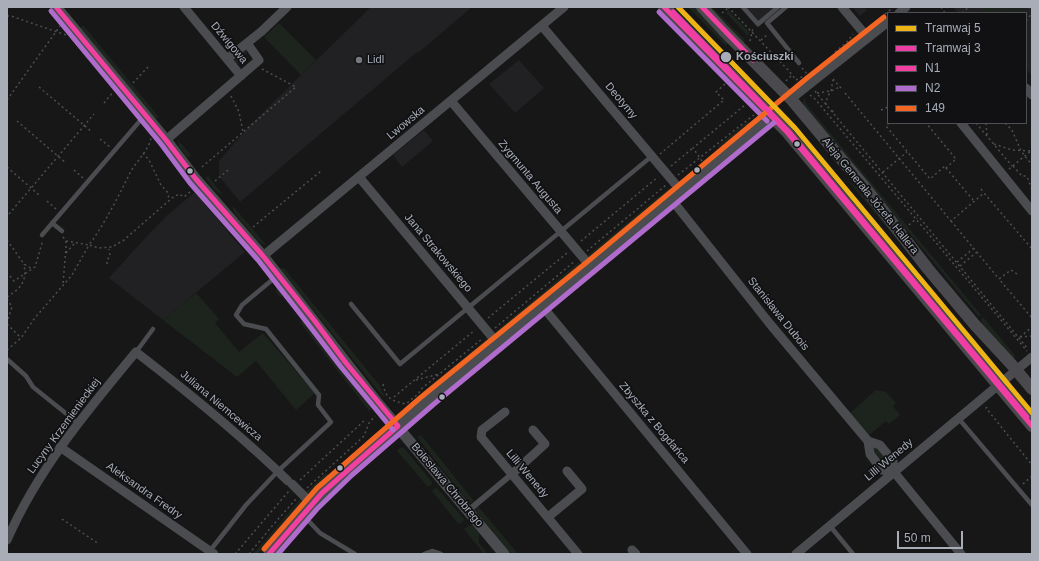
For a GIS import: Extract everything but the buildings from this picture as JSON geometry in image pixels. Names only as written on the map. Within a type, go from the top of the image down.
[{"type":"main road","name":"Aleja Generała Józefa Hallera","points":[[664,7],[772,116],[811,159],[1032,426]]},
{"type":"main road","name":"Aleja Generała Józefa Hallera","points":[[702,7],[724,32],[791,99],[863,185],[937,280],[1032,389]]},
{"type":"street","name":"Bolesława Chrobrego","points":[[56,7],[196,178],[278,275],[346,363],[504,554]]},
{"type":"street","name":"Dźwigowa","points":[[184,7],[241,76]]},
{"type":"street","points":[[227,59],[287,7]]},
{"type":"street","name":"Lwowska","points":[[262,256],[564,7]]},
{"type":"street","points":[[842,7],[868,38]]},
{"type":"street","points":[[791,99],[868,38],[885,21]]},
{"type":"street","name":"Deotymy","points":[[542,26],[682,192]]},
{"type":"street","points":[[166,140],[259,60],[247,43]]},
{"type":"street","name":"Zygmunta Augusta","points":[[451,101],[591,267]]},
{"type":"street","points":[[269,554],[302,515],[334,482],[398,426],[772,116]]},
{"type":"street","points":[[962,124],[1032,211]]},
{"type":"street","name":"Jana Strakowskiego","points":[[359,177],[498,344]]},
{"type":"street","name":"Stanisława Dubois","points":[[672,200],[770,324],[868,441],[880,446],[893,461],[894,472],[961,554]]},
{"type":"street","name":"Zbyszka z Bogdańca","points":[[543,307],[747,554]]},
{"type":"street","name":"Juliana Niemcewicza","points":[[136,352],[185,390],[240,436],[312,504]]},
{"type":"street","name":"Lucyny Krzemienieckiej","points":[[7,540],[36,484],[60,447],[136,352]]},
{"type":"street","name":"Lilli Wenedy","points":[[796,554],[1032,357]]},
{"type":"street","name":"Lilli Wenedy","points":[[505,412],[482,430],[481,437],[578,554]]},
{"type":"street","points":[[469,510],[545,444],[533,430]]},
{"type":"street","name":"Stanisława Dubois","points":[[868,441],[870,454],[882,470],[894,472]]},
{"type":"street","name":"Aleksandra Fredry","points":[[60,447],[211,553]]},
{"type":"street","points":[[548,517],[582,489],[567,471]]},
{"type":"lane","points":[[743,7],[758,24],[778,7]]},
{"type":"lane","points":[[786,7],[766,24],[799,63]]},
{"type":"lane","points":[[42,235],[145,115]]},
{"type":"lane","points":[[351,304],[400,364],[653,158]]},
{"type":"lane","points":[[52,223],[62,231]]},
{"type":"lane","points":[[211,553],[246,505],[278,471],[331,422],[318,405],[319,395],[266,330],[244,324],[236,315],[242,305],[278,275]]},
{"type":"lane","points":[[136,352],[153,329]]},
{"type":"lane","points":[[8,360],[26,376],[33,387],[78,423]]},
{"type":"lane","points":[[958,418],[1032,505]]},
{"type":"lane","points":[[302,515],[320,533],[355,554]]},
{"type":"lane","points":[[830,526],[853,554]]},
{"type":"lane","points":[[424,554],[432,551],[441,554]]},
{"type":"path","points":[[722,13],[728,7],[761,40],[800,84]]},
{"type":"path","points":[[889,12],[893,7]]},
{"type":"path","points":[[1028,7],[1032,12]]},
{"type":"path","points":[[7,16],[11,16],[67,35]]},
{"type":"path","points":[[750,41],[753,28],[758,24]]},
{"type":"path","points":[[7,100],[60,26]]},
{"type":"path","points":[[761,40],[772,30]]},
{"type":"path","points":[[830,55],[848,41],[853,35],[852,30]]},
{"type":"path","points":[[202,166],[296,87],[263,70],[256,62]]},
{"type":"path","points":[[133,82],[148,67]]},
{"type":"path","points":[[796,80],[807,74]]},
{"type":"path","points":[[784,83],[792,75]]},
{"type":"path","points":[[826,105],[826,98],[831,91],[833,80],[832,76]]},
{"type":"path","points":[[833,80],[841,88],[831,91],[816,92],[1032,353]]},
{"type":"path","points":[[653,158],[724,100],[716,92],[728,82]]},
{"type":"path","points":[[40,87],[92,132]]},
{"type":"path","points":[[104,102],[112,92]]},
{"type":"path","points":[[231,92],[231,97],[239,112],[243,132]]},
{"type":"path","points":[[845,93],[900,158],[951,222],[1032,317]]},
{"type":"path","points":[[810,95],[1032,357]]},
{"type":"path","points":[[394,397],[748,102]]},
{"type":"path","points":[[881,110],[887,107]]},
{"type":"path","points":[[832,112],[835,109]]},
{"type":"path","points":[[732,131],[737,129],[758,111]]},
{"type":"path","points":[[9,214],[94,114]]},
{"type":"path","points":[[747,116],[758,128]]},
{"type":"path","points":[[16,121],[66,163]]},
{"type":"path","points":[[888,124],[886,126],[930,179],[945,166],[946,168],[956,160]]},
{"type":"path","points":[[927,124],[956,160],[959,161]]},
{"type":"path","points":[[977,124],[1012,166],[1022,176],[1026,176],[1030,180],[1030,186],[1032,189]]},
{"type":"path","points":[[986,124],[987,136]]},
{"type":"path","points":[[1006,124],[1012,130],[1021,151],[1032,165]]},
{"type":"path","points":[[7,350],[21,338],[63,284],[72,275],[99,231],[129,174],[148,146],[151,136]]},
{"type":"path","points":[[100,139],[114,151]]},
{"type":"path","points":[[994,144],[1021,151],[1031,151]]},
{"type":"path","points":[[693,148],[703,162],[698,165]]},
{"type":"path","points":[[1003,174],[1031,151]]},
{"type":"path","points":[[882,172],[908,152]]},
{"type":"path","points":[[143,153],[149,160],[161,185],[168,193],[169,200]]},
{"type":"path","points":[[7,167],[39,195]]},
{"type":"path","points":[[946,168],[974,201]]},
{"type":"path","points":[[74,170],[88,182]]},
{"type":"path","points":[[215,181],[228,170]]},
{"type":"path","points":[[253,227],[321,170]]},
{"type":"path","points":[[981,189],[1032,249]]},
{"type":"path","points":[[63,284],[66,241],[99,248],[109,248],[124,240],[169,200],[179,194],[184,197],[195,190]]},
{"type":"path","points":[[951,222],[984,193]]},
{"type":"path","points":[[47,201],[61,213]]},
{"type":"path","points":[[910,225],[919,217]]},
{"type":"path","points":[[10,276],[14,281],[36,266],[44,238],[42,235]]},
{"type":"path","points":[[7,240],[24,264],[32,270]]},
{"type":"path","points":[[66,255],[75,243]]},
{"type":"path","points":[[107,264],[107,260],[110,256],[109,248]]},
{"type":"path","points":[[957,262],[974,248]]},
{"type":"path","points":[[960,266],[977,252]]},
{"type":"path","points":[[7,322],[12,307],[7,298],[20,288],[25,279],[26,274],[24,264]]},
{"type":"path","points":[[999,279],[1011,270],[1017,274]]},
{"type":"path","points":[[7,324],[21,338]]},
{"type":"path","points":[[1019,337],[1032,327]]},
{"type":"path","points":[[1019,337],[1032,336]]},
{"type":"path","points":[[414,380],[440,374]]},
{"type":"path","points":[[383,384],[384,392],[391,400],[406,404],[418,394],[421,389]]},
{"type":"path","points":[[992,403],[986,408],[1032,465]]},
{"type":"path","points":[[360,439],[364,436],[369,423],[377,413]]},
{"type":"path","points":[[1018,488],[1032,476]]},
{"type":"path","points":[[62,519],[99,544]]},
{"type":"shaded area","points":[[371,7],[472,7],[240,202],[219,176],[219,161],[251,124]]},
{"type":"shaded area","points":[[671,7],[676,7],[719,51],[717,53]]},
{"type":"shaded area","points":[[688,7],[699,7],[728,43],[726,46]]},
{"type":"shaded area","points":[[706,7],[712,7],[745,40],[742,43]]},
{"type":"shaded area","points":[[739,7],[782,7],[758,28]]},
{"type":"shaded area","points":[[865,7],[867,10],[860,16],[853,8]]},
{"type":"shaded area","points":[[953,7],[1032,7],[1032,76],[1027,70],[1027,12],[957,12]]},
{"type":"shaded area","points":[[979,7],[1001,7],[995,12],[983,12]]},
{"type":"shaded area","points":[[1006,7],[1018,7],[1022,12],[1000,12]]},
{"type":"shaded area","points":[[728,10],[749,32],[748,36],[726,13]]},
{"type":"shaded area","points":[[279,23],[316,60],[301,75],[264,37]]},
{"type":"shaded area","points":[[83,25],[159,117],[156,119],[80,28]]},
{"type":"shaded area","points":[[246,49],[247,52],[237,65],[233,60]]},
{"type":"shaded area","points":[[519,60],[544,88],[515,113],[489,84]]},
{"type":"shaded area","points":[[113,89],[117,89],[133,109],[135,116]]},
{"type":"shaded area","points":[[804,98],[807,105],[981,315],[979,317],[905,228],[899,225],[804,107]]},
{"type":"shaded area","points":[[748,121],[752,125],[749,128],[745,126],[719,148],[718,146]]},
{"type":"shaded area","points":[[424,130],[433,141],[402,167],[393,155]]},
{"type":"shaded area","points":[[178,140],[191,155],[188,158],[179,147]]},
{"type":"shaded area","points":[[208,176],[223,195],[215,190],[205,178]]},
{"type":"shaded area","points":[[844,176],[865,196],[906,250]]},
{"type":"shaded area","points":[[670,187],[672,191],[593,257],[589,258],[587,256]]},
{"type":"shaded area","points":[[195,192],[245,252],[163,320],[109,278],[170,213]]},
{"type":"shaded area","points":[[233,206],[267,246],[259,242],[235,214]]},
{"type":"shaded area","points":[[579,262],[582,266],[501,334],[498,336],[494,333]]},
{"type":"shaded area","points":[[279,268],[284,268],[381,387],[385,396],[384,398]]},
{"type":"shaded area","points":[[276,283],[284,293],[280,297],[300,322],[304,319],[372,408],[369,411],[276,292]]},
{"type":"shaded area","points":[[196,293],[219,319],[215,323],[239,352],[263,333],[315,393],[296,410],[256,361],[237,377],[163,320]]},
{"type":"shaded area","points":[[983,317],[1014,354],[1014,360],[983,327],[981,319]]},
{"type":"shaded area","points":[[489,337],[489,341],[428,391],[425,390]]},
{"type":"shaded area","points":[[876,390],[886,392],[896,403],[893,406],[900,415],[889,424],[886,421],[869,435],[850,413]]},
{"type":"shaded area","points":[[421,435],[474,501],[469,503],[417,437]]},
{"type":"shaded area","points":[[401,447],[404,448],[432,482],[432,484],[428,487],[397,451]]},
{"type":"shaded area","points":[[873,447],[879,448],[890,462],[889,468],[887,468],[874,456]]},
{"type":"shaded area","points":[[326,473],[329,476],[311,493],[306,492]]},
{"type":"shaded area","points":[[437,488],[465,520],[459,524],[457,522],[432,491]]},
{"type":"shaded area","points":[[301,498],[303,501],[301,507],[287,524],[282,525],[258,554],[253,554]]},
{"type":"shaded area","points":[[478,506],[518,554],[511,554],[475,510]]},
{"type":"shaded area","points":[[471,524],[479,533],[479,543],[488,554],[484,554],[464,529]]},
{"type":"tram line","name":"5","points":[[678,7],[795,128],[1032,413]]},
{"type":"tram line","name":"3","points":[[673,12],[790,133],[1027,417]]},
{"type":"transit line","name":"N1","points":[[56,7],[166,140],[195,178],[263,256],[346,363],[398,426]]},
{"type":"transit line","name":"N1","points":[[664,7],[786,131],[1032,426]]},
{"type":"transit line","name":"N1","points":[[702,7],[753,60]]},
{"type":"transit line","name":"N2","points":[[51,11],[161,144],[190,183],[258,260],[341,367],[393,430]]},
{"type":"transit line","name":"N2","points":[[659,12],[767,121]]},
{"type":"transit line","name":"149","points":[[264,549],[317,488],[420,398],[587,262],[807,78],[884,17]]},
{"type":"transit line","name":"N2","points":[[278,554],[317,509],[352,475],[434,404],[776,121]]},
{"type":"transit line","name":"N1","points":[[269,554],[322,493],[398,426]]},
{"type":"place","name":"Kościuszki","points":[[726,57]]},
{"type":"place","name":"Lidl","points":[[359,60]]}]
